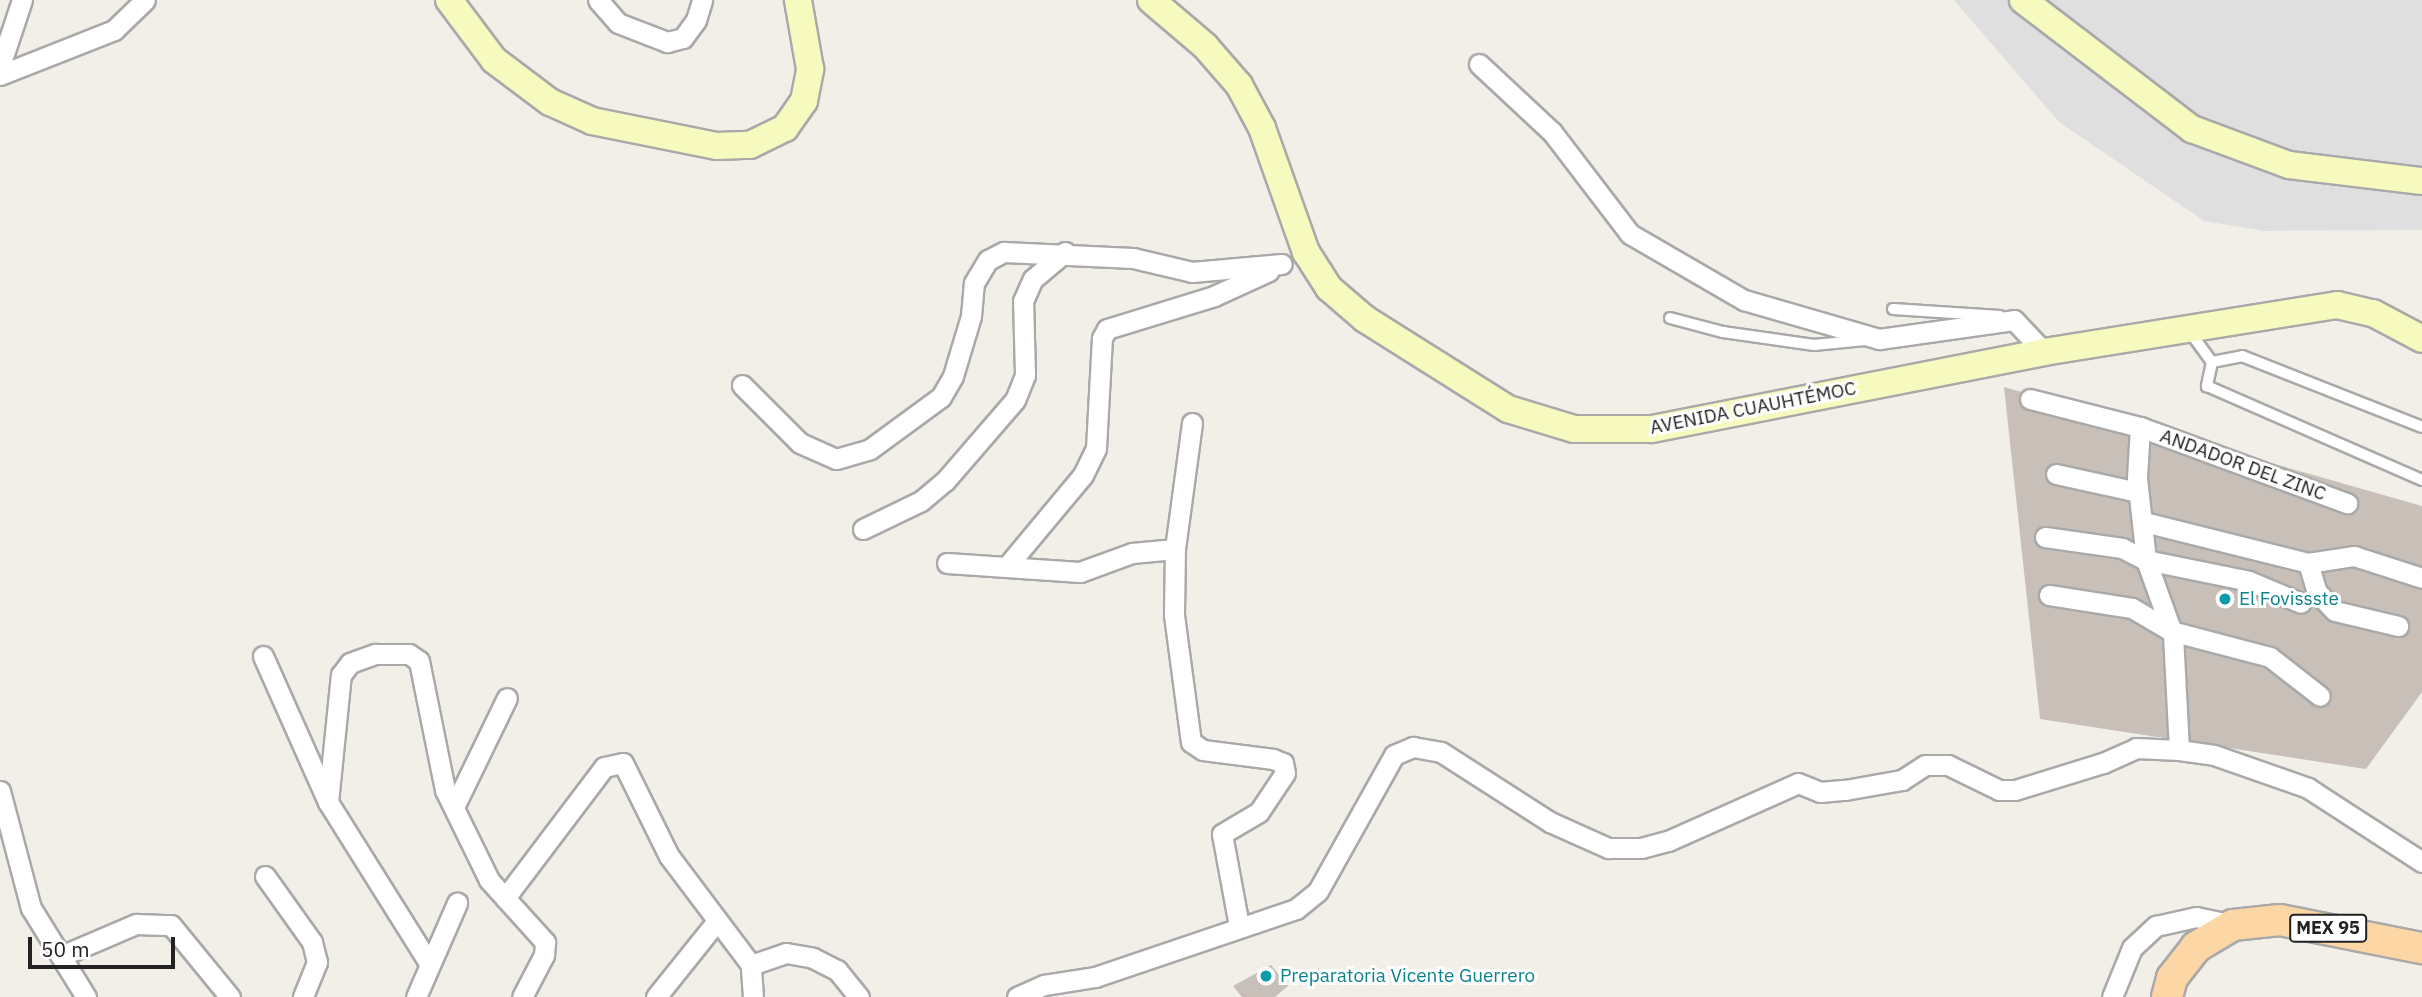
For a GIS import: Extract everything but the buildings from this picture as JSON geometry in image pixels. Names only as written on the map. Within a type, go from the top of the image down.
[{"type":"main road","points":[[449,0],[494,60],[550,102],[592,121],[717,146],[750,145],[785,128],[804,101],[810,69],[798,0]]},
{"type":"main road","name":"AVENIDA CUAUHTÉMOC","points":[[1151,0],[1205,46],[1239,85],[1262,128],[1306,253],[1329,288],[1365,319],[1507,409],[1574,429],[1652,429],[2044,352],[2337,305],[2373,313],[2422,340]]},
{"type":"main road","points":[[2023,0],[2192,129],[2289,165],[2422,181]]},
{"type":"main road","name":"MEX 95","points":[[2167,997],[2172,978],[2196,947],[2233,925],[2280,920],[2422,948]]},
{"type":"street","points":[[0,75],[114,30],[145,0]]},
{"type":"street","points":[[598,0],[618,23],[667,41],[684,38],[696,20],[702,0]]},
{"type":"street","points":[[0,66],[20,2]]},
{"type":"street","points":[[1479,64],[1552,132],[1630,234],[1744,300],[1879,339],[2014,320],[2044,352]]},
{"type":"street","points":[[742,384],[800,443],[836,458],[870,449],[941,397],[953,376],[971,316],[974,283],[988,260],[1004,253],[1065,252],[1133,258],[1192,272],[1282,264]]},
{"type":"street","points":[[863,529],[921,501],[945,481],[1015,400],[1025,375],[1023,301],[1033,279],[1065,252]]},
{"type":"street","points":[[1008,565],[1083,475],[1096,448],[1102,338],[1107,329],[1214,296],[1306,253]]},
{"type":"street","name":"ANDADOR DEL ZINC","points":[[2030,398],[2140,427],[2347,503]]},
{"type":"street","points":[[1192,423],[1175,549],[1174,615],[1191,742],[1203,750],[1273,759],[1283,763],[1285,773],[1259,812],[1222,834],[1239,926]]},
{"type":"street","points":[[2140,427],[2138,492],[2144,522],[2146,560],[2171,631],[2179,750]]},
{"type":"street","points":[[2056,474],[2138,492]]},
{"type":"street","points":[[2144,522],[2308,564],[2354,556],[2422,578]]},
{"type":"street","points":[[2045,537],[2122,548],[2146,560],[2249,581],[2301,603]]},
{"type":"street","points":[[947,563],[1008,565],[1080,572],[1132,553],[1175,549]]},
{"type":"street","points":[[2308,564],[2317,592],[2335,611],[2398,626]]},
{"type":"street","points":[[2049,595],[2132,608],[2171,631],[2270,657],[2320,696]]},
{"type":"street","points":[[328,802],[341,675],[349,663],[393,652],[419,661],[438,768],[454,807],[489,880],[545,942],[544,955],[522,997]]},
{"type":"street","points":[[263,656],[328,802],[429,962]]},
{"type":"street","points":[[454,807],[507,698]]},
{"type":"street","points":[[1017,997],[1044,985],[1095,977],[1239,926],[1273,920],[1318,891],[1394,755],[1413,747],[1441,752],[1550,822],[1608,848],[1641,848],[1668,841],[1798,783],[1820,792],[1845,790],[1902,780],[1925,765],[1948,765],[1999,790],[2015,790],[2103,763],[2136,748],[2179,750],[2214,755],[2308,788],[2422,862]]},
{"type":"street","points":[[505,898],[604,767],[616,762],[624,763],[668,856],[751,965],[753,997]]},
{"type":"street","points":[[0,791],[0,804],[31,908],[86,997]]},
{"type":"street","points":[[265,876],[312,942],[317,962],[303,997]]},
{"type":"street","points":[[416,997],[457,902]]},
{"type":"street","points":[[2112,997],[2132,948],[2156,926],[2196,917],[2233,925]]},
{"type":"street","points":[[656,997],[716,922]]},
{"type":"street","points":[[61,956],[136,924],[171,925],[230,997]]},
{"type":"street","points":[[751,965],[786,953],[813,958],[837,970],[859,997]]},
{"type":"lane","points":[[1893,309],[1994,314],[2014,320]]},
{"type":"lane","points":[[1670,318],[1723,332],[1814,345],[1879,339]]},
{"type":"lane","points":[[2187,329],[2211,362],[2207,386],[2422,480]]},
{"type":"lane","points":[[2211,362],[2242,356],[2422,427]]},
{"type":"shaded area","points":[[1954,0],[2422,0],[2422,230],[2264,231],[2204,221],[2059,122]]},
{"type":"place","name":"El Fovissste","points":[[2225,599]]},
{"type":"place","name":"Preparatoria Vicente Guerrero","points":[[1266,976]]}]
